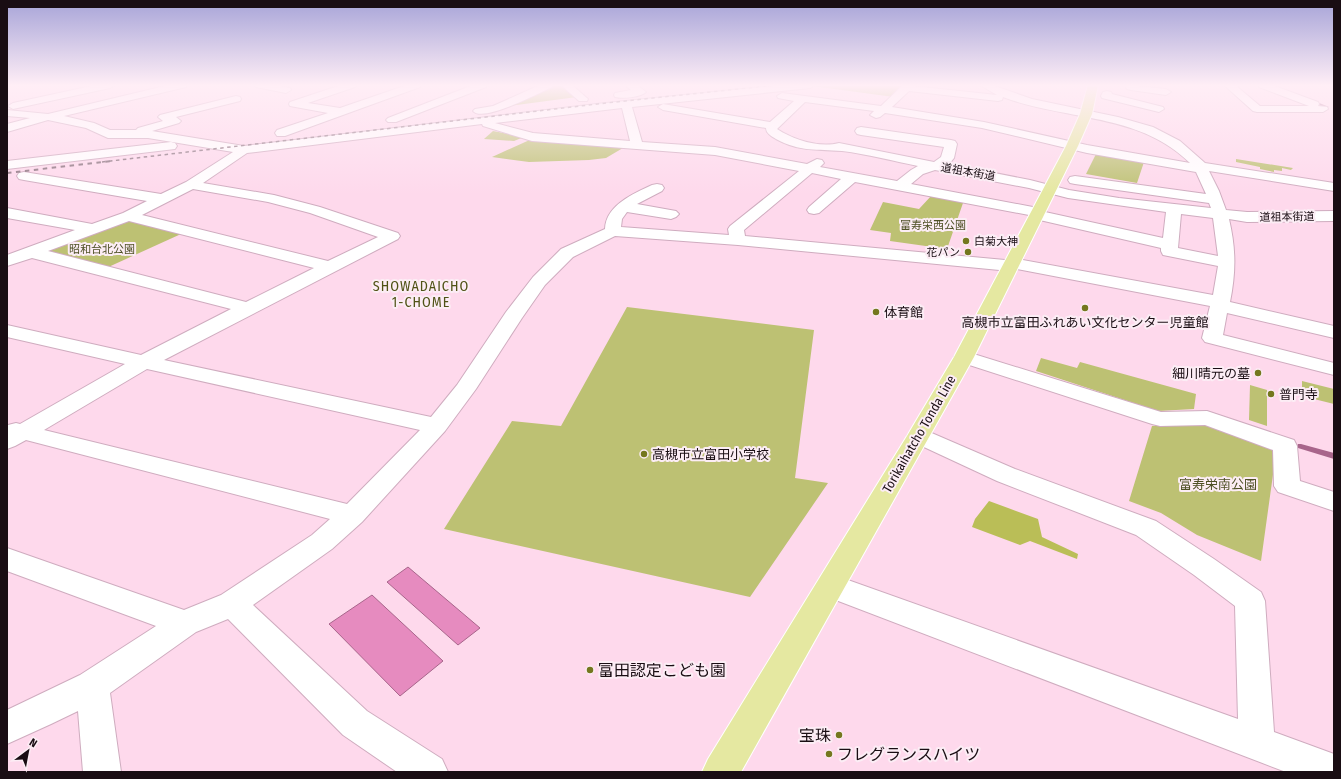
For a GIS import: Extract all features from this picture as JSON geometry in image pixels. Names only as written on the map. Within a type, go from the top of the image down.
[{"type":"main road","name":"Torikaihatcho Tonda Line","points":[[721,772],[919,436],[964,356],[1083,121]]},
{"type":"street","points":[[7,128],[32,121]]},
{"type":"street","points":[[74,121],[90,124],[108,134],[148,134],[199,142],[241,146]]},
{"type":"street","points":[[127,134],[174,121]]},
{"type":"street","points":[[311,121],[277,133],[333,127]]},
{"type":"street","points":[[377,122],[382,121]]},
{"type":"street","points":[[190,155],[241,146],[477,121]]},
{"type":"street","points":[[481,121],[498,128],[535,137],[698,149],[809,168],[1037,214],[1170,245]]},
{"type":"street","points":[[498,128],[509,121]]},
{"type":"street","points":[[631,121],[637,145]]},
{"type":"street","points":[[746,121],[772,126]]},
{"type":"street","points":[[772,126],[777,121]]},
{"type":"street","points":[[738,240],[736,229],[809,168],[861,131],[871,121]]},
{"type":"street","points":[[990,121],[996,130],[1072,146],[1334,187]]},
{"type":"street","points":[[1126,121],[1131,125],[1175,144],[1201,167],[1209,182],[1221,215],[1227,254],[1227,271],[1212,338],[1334,369]]},
{"type":"street","points":[[772,126],[771,130],[792,142],[804,146],[838,148],[938,166],[944,161],[951,150],[951,144],[861,131]]},
{"type":"street","points":[[15,173],[49,161],[199,142]]},
{"type":"street","points":[[7,261],[95,229],[163,200],[191,185],[241,146]]},
{"type":"street","points":[[26,151],[49,161]]},
{"type":"street","points":[[15,173],[175,157]]},
{"type":"street","name":"道祖本街道","points":[[900,186],[918,171],[938,166],[1030,184],[1052,183],[1068,194],[1221,215],[1247,217],[1334,216]]},
{"type":"street","points":[[15,173],[163,200]]},
{"type":"street","points":[[814,210],[852,177]]},
{"type":"street","points":[[1052,183],[1214,198]]},
{"type":"street","points":[[13,434],[144,362],[392,236],[314,210],[268,198],[191,185]]},
{"type":"street","points":[[613,231],[615,217],[624,207],[645,193],[657,188]]},
{"type":"street","points":[[624,207],[671,214]]},
{"type":"street","points":[[1174,209],[1169,251],[1226,263]]},
{"type":"street","points":[[7,213],[95,229]]},
{"type":"street","points":[[128,216],[330,267]]},
{"type":"street","points":[[7,727],[39,713],[92,686],[185,623],[232,604],[322,542],[352,515],[437,426],[465,389],[513,316],[539,281],[567,253],[613,231],[738,240],[1011,264],[1219,304],[1334,332]]},
{"type":"street","points":[[30,252],[248,308]]},
{"type":"street","points":[[7,331],[437,426]]},
{"type":"street","points":[[964,356],[1160,419],[1207,418],[1286,446],[1287,486],[1334,502]]},
{"type":"street","points":[[13,434],[352,515]]},
{"type":"street","points":[[919,436],[1006,476],[1146,528],[1204,567],[1250,601],[1257,744]]},
{"type":"street","points":[[7,559],[185,623]]},
{"type":"street","points":[[830,586],[1334,772]]},
{"type":"street","points":[[232,604],[355,723],[429,772]]},
{"type":"street","points":[[92,686],[102,772]]},
{"type":"green space","points":[[493,131],[524,137],[514,141],[484,139]]},
{"type":"green space","points":[[534,138],[628,145],[606,158],[589,160],[529,162],[492,157]]},
{"type":"green space","points":[[1096,154],[1144,162],[1137,183],[1086,174]]},
{"type":"green space","points":[[1236,159],[1293,168],[1291,170],[1282,168],[1282,171],[1274,170],[1274,172],[1260,169],[1260,167],[1236,162]]},
{"type":"green space","name":"富寿栄西公園","points":[[932,195],[961,201],[963,203],[947,249],[890,241],[891,233],[870,230],[883,202],[919,209]]},
{"type":"green space","name":"昭和台北公園","points":[[131,220],[181,234],[104,269],[48,251],[124,221]]},
{"type":"green space","points":[[627,307],[814,330],[795,478],[828,483],[750,597],[444,529],[512,421],[561,426]]},
{"type":"green space","points":[[1041,358],[1077,368],[1080,362],[1196,394],[1194,409],[1158,411],[1036,371]]},
{"type":"green space","points":[[1302,381],[1334,389],[1334,404],[1302,396]]},
{"type":"green space","points":[[1250,385],[1267,390],[1267,426],[1249,420]]},
{"type":"green space","name":"富寿栄南公園","points":[[1209,424],[1264,444],[1276,453],[1261,561],[1197,535],[1161,513],[1129,501],[1152,426]]},
{"type":"shaded area","points":[[989,501],[1038,519],[1042,537],[1078,554],[1077,559],[1030,541],[1020,545],[972,527],[975,519]]},
{"type":"shaded area","points":[[408,567],[480,628],[458,645],[387,582]]},
{"type":"shaded area","points":[[372,595],[443,661],[400,696],[329,624]]},
{"type":"waterway","points":[[1301,446],[1334,456]]},
{"type":"railway","points":[[102,162],[449,121]]},
{"type":"railway","points":[[7,173],[111,161]]},
{"type":"place","name":"白菊大神","points":[[966,241]]},
{"type":"place","name":"花パン","points":[[968,252]]},
{"type":"place","name":"高槻市立富田ふれあい文化センター児童館","points":[[1085,308]]},
{"type":"place","name":"体育館","points":[[876,312]]},
{"type":"place","name":"細川晴元の墓","points":[[1258,373]]},
{"type":"place","name":"普門寺","points":[[1271,394]]},
{"type":"place","name":"高槻市立富田小学校","points":[[644,454]]},
{"type":"place","name":"富田認定こども園","points":[[590,670]]},
{"type":"place","name":"宝珠","points":[[839,735]]},
{"type":"place","name":"フレグランスハイツ","points":[[829,754]]},
{"type":"district","name":"SHOWADAICHO 1-CHOME","points":[[421,294]]}]
